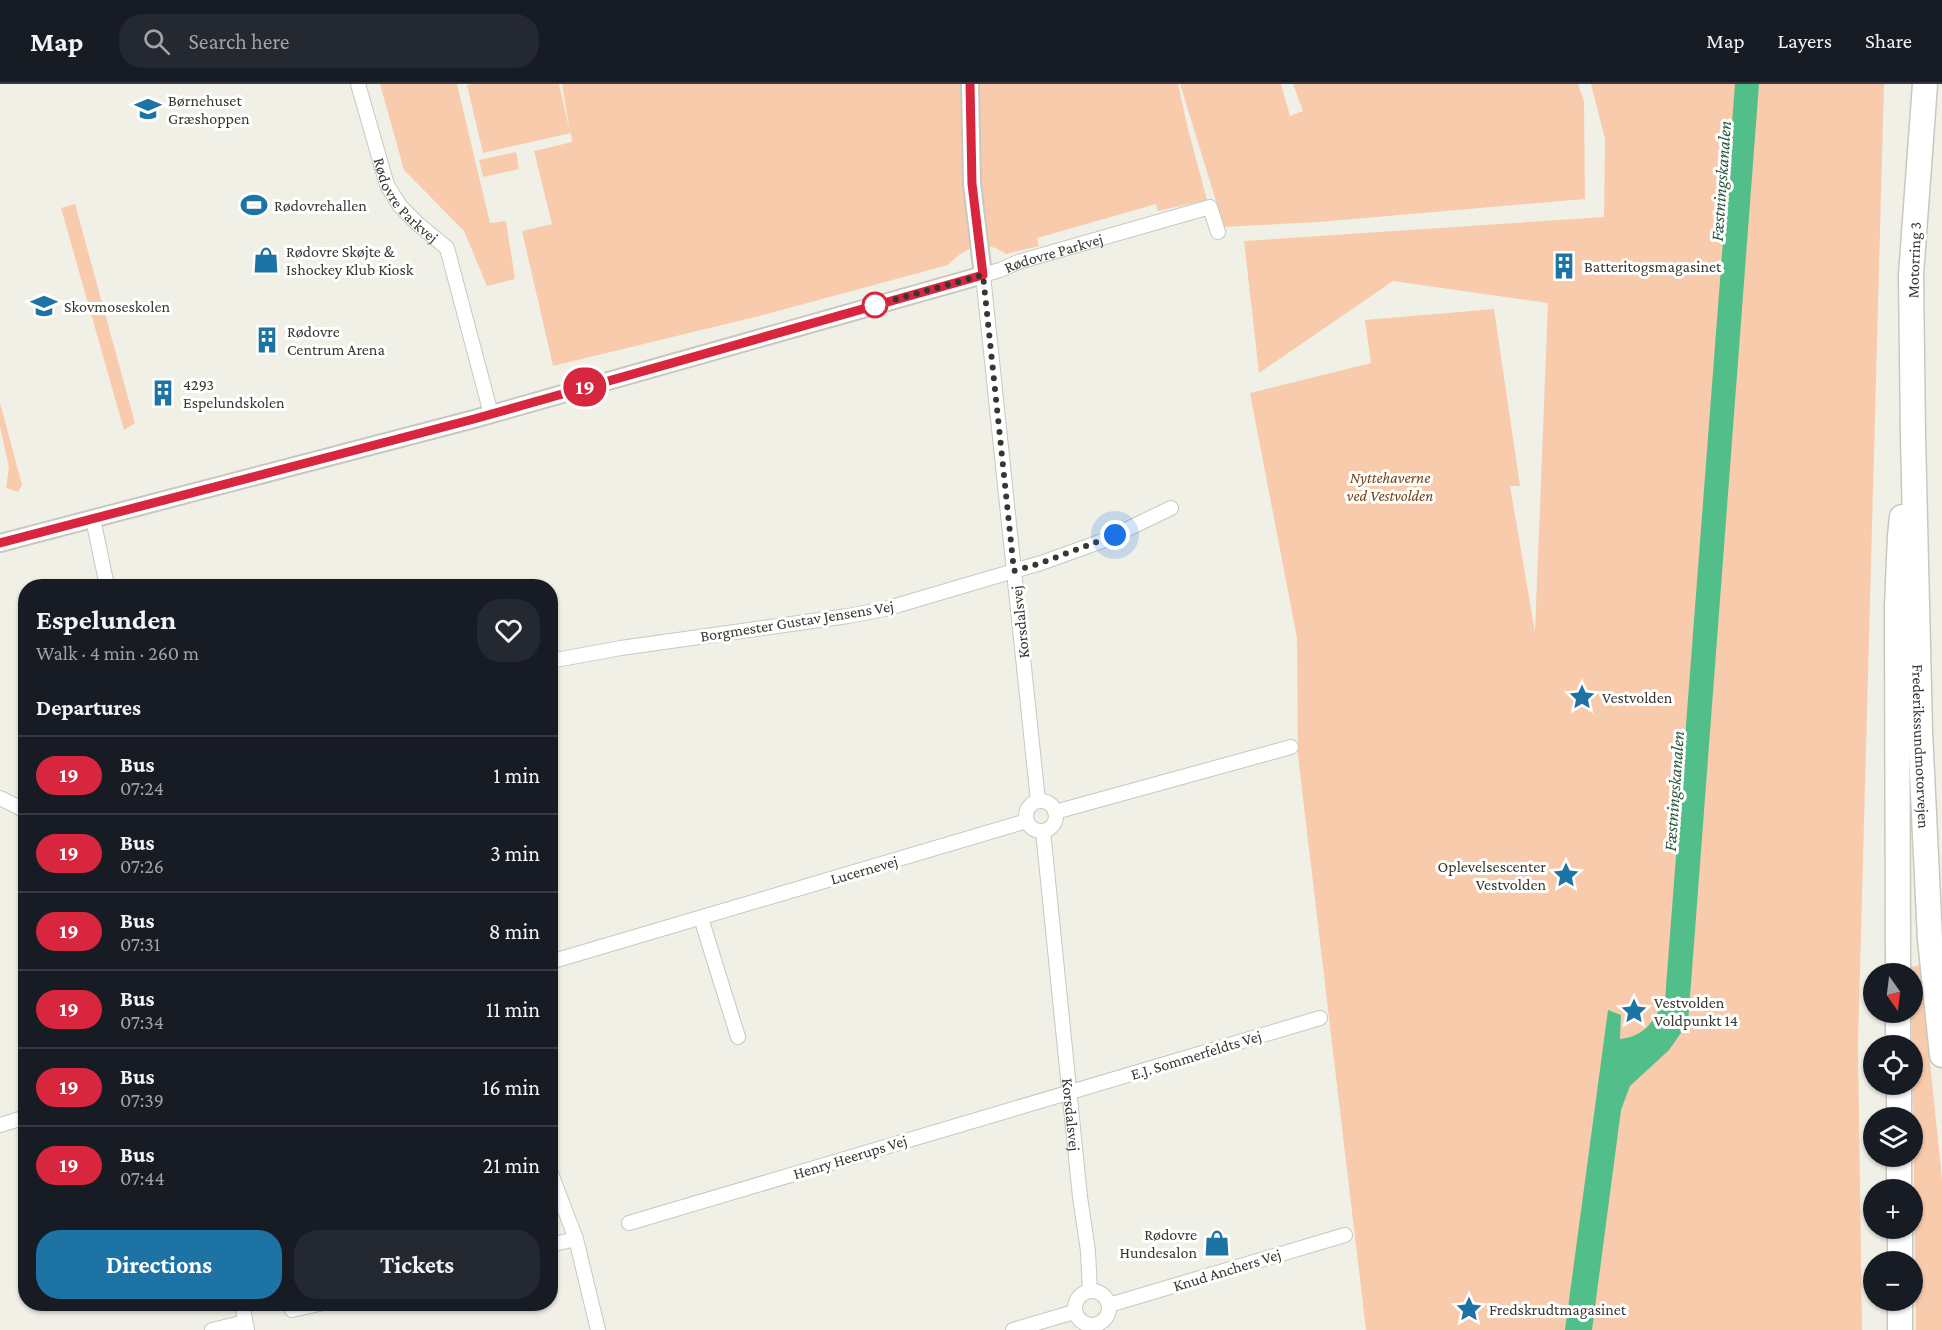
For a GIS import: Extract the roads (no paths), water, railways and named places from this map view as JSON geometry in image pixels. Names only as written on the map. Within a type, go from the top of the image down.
[{"type":"highway","name":"Motorring 3","points":[[1913,437],[1911,275],[1925,84]]},
{"type":"highway","points":[[1898,963],[1897,608],[1899,536],[1913,437]]},
{"type":"highway","name":"Frederikssundmotorvejen","points":[[1913,437],[1920,731],[1930,939],[1942,1055]]},
{"type":"highway","points":[[1900,1311],[1900,1330]]},
{"type":"street","name":"Rødovre Parkvej","points":[[358,84],[387,185],[400,206],[447,248],[491,414]]},
{"type":"street","name":"Korsdalsvej","points":[[970,84],[972,184],[1038,801]]},
{"type":"street","name":"Rødovre Parkvej","points":[[0,543],[491,414],[983,275],[1018,262],[1210,207],[1218,232]]},
{"type":"street","name":"Borgmester Gustav Jensens Vej","points":[[558,660],[885,609],[1014,571],[1105,540],[1171,508]]},
{"type":"street","points":[[93,519],[106,579]]},
{"type":"street","points":[[1055,812],[1291,747]]},
{"type":"street","points":[[0,798],[18,807]]},
{"type":"street","points":[[1038,801],[1049,804],[1055,812],[1055,822],[1048,830],[1036,831],[1027,821],[1027,811],[1038,801]]},
{"type":"street","name":"Lucernevej","points":[[558,960],[1027,821]]},
{"type":"street","name":"Korsdalsvej","points":[[1042,831],[1071,1092],[1080,1197],[1088,1251],[1090,1291]]},
{"type":"street","points":[[701,918],[738,1037]]},
{"type":"street","name":"E.J. Sommerfeldts Vej","points":[[1071,1092],[1320,1018]]},
{"type":"street","name":"Henry Heerups Vej","points":[[629,1223],[1071,1092]]},
{"type":"street","points":[[0,1125],[18,1119]]},
{"type":"street","points":[[558,1192],[576,1239],[598,1330]]},
{"type":"street","name":"Knud Anchers Vej","points":[[1108,1305],[1345,1235]]},
{"type":"street","points":[[558,1243],[576,1239]]},
{"type":"street","points":[[1090,1291],[1102,1294],[1108,1305],[1107,1317],[1092,1328],[1081,1322],[1074,1312],[1077,1298],[1090,1291]]},
{"type":"street","points":[[212,1330],[246,1326],[243,1311]]},
{"type":"street","points":[[1013,1330],[1074,1312]]},
{"type":"place","name":"Børnehuset Græshoppen","points":[[148,109]]},
{"type":"place","name":"Rødovrehallen","points":[[254,205]]},
{"type":"place","name":"Rødovre Skøjte & Ishockey Klub Kiosk","points":[[266,260]]},
{"type":"place","name":"Batteritogsmagasinet","points":[[1564,266]]},
{"type":"place","name":"Skovmoseskolen","points":[[44,306]]},
{"type":"place","name":"Rødovre Centrum Arena","points":[[267,340]]},
{"type":"place","name":"4293 Espelundskolen","points":[[163,393]]},
{"type":"place","name":"Vestvolden","points":[[1582,697]]},
{"type":"place","name":"Oplevelsescenter Vestvolden","points":[[1566,875]]},
{"type":"place","name":"Vestvolden Voldpunkt 14","points":[[1634,1011]]},
{"type":"place","name":"Rødovre Hundesalon","points":[[1217,1243]]},
{"type":"place","name":"Fredskrudtmagasinet","points":[[1469,1309]]},
{"type":"water label","name":"Fæstningskanalen","points":[[1721,181]]},
{"type":"water label","name":"Fæstningskanalen","points":[[1674,791]]},
{"type":"park label","name":"Nyttehaverne ved Vestvolden","points":[[1390,486]]}]
